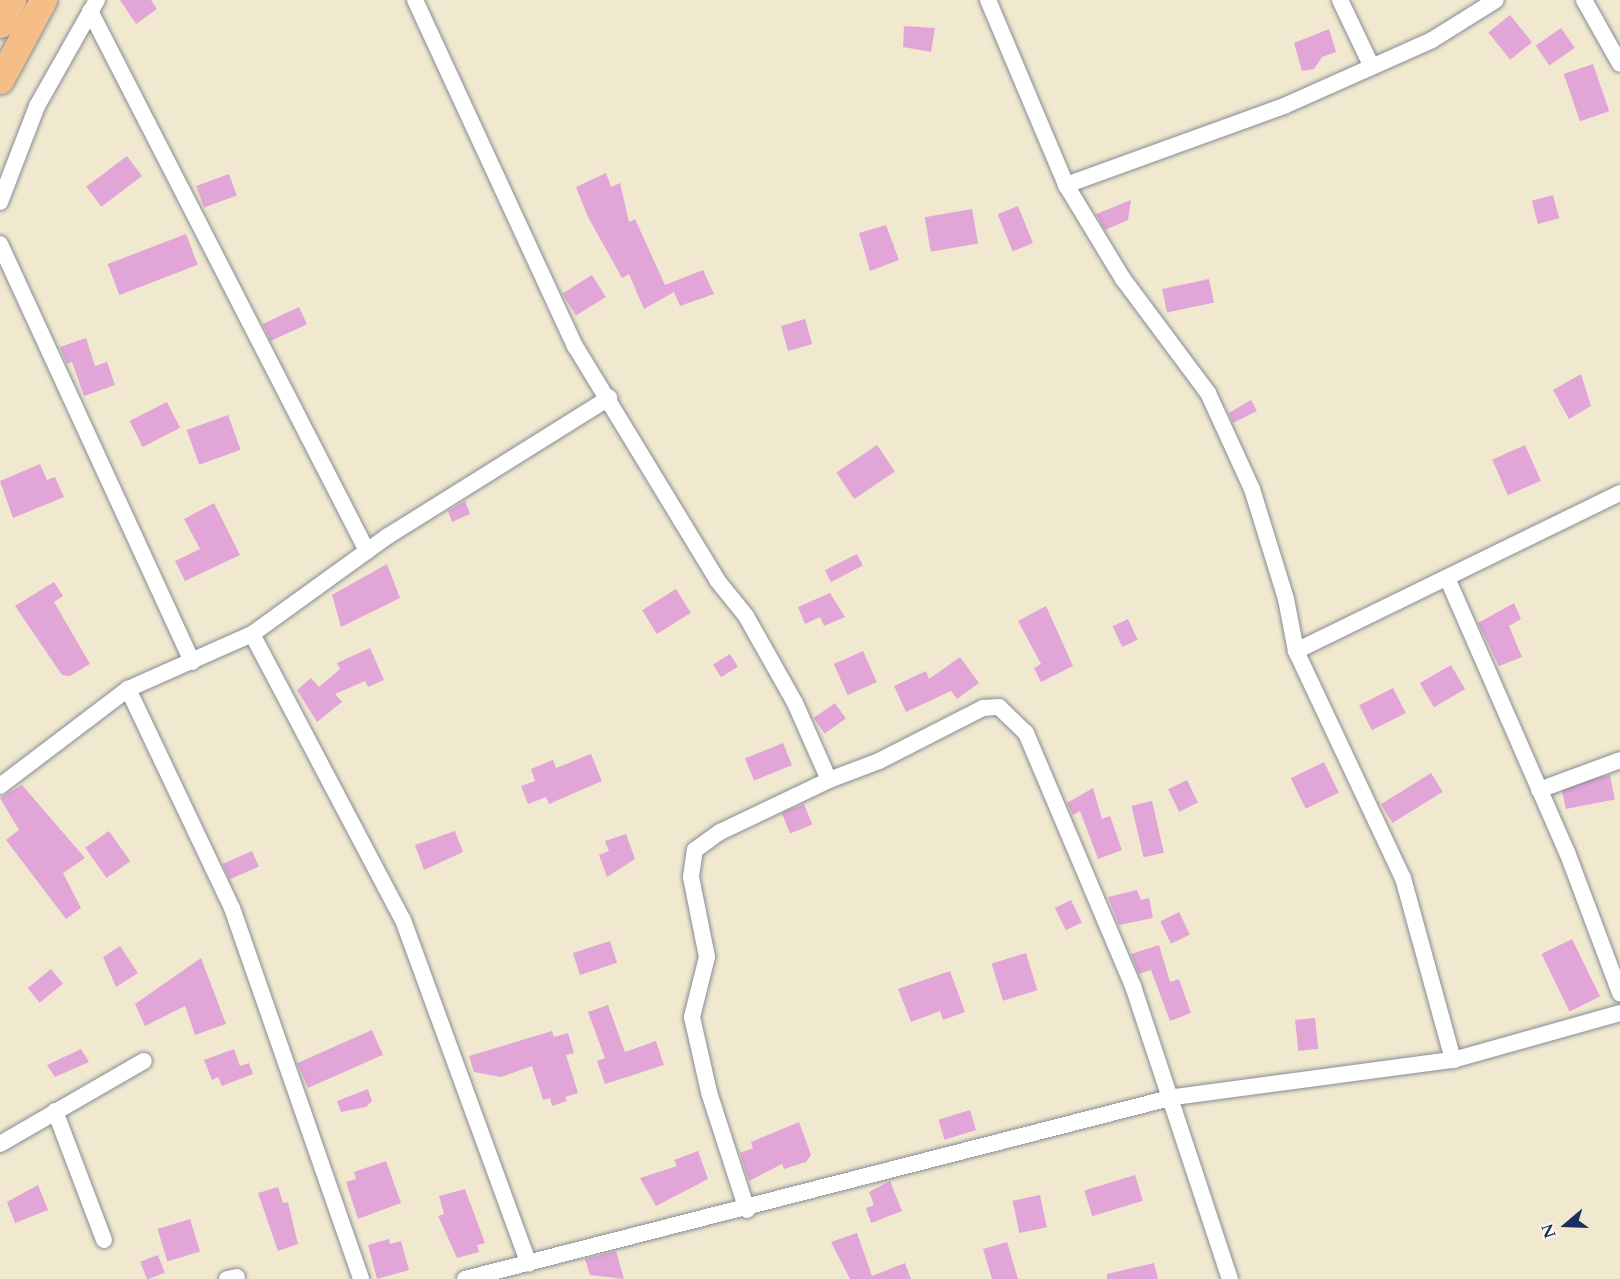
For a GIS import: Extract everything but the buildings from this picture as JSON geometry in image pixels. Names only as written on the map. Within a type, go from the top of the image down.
[{"type":"main road","points":[[0,24],[12,0]]},
{"type":"main road","points":[[0,80],[43,0]]},
{"type":"street","points":[[415,0],[539,276],[681,523],[784,684],[829,780]]},
{"type":"street","points":[[988,0],[1066,185],[1123,279],[1208,393],[1252,489],[1286,599],[1296,651],[1403,878],[1453,1060]]},
{"type":"street","points":[[1340,0],[1372,67]]},
{"type":"street","points":[[1066,185],[1284,106],[1432,40],[1496,0]]},
{"type":"street","points":[[1584,0],[1620,64]]},
{"type":"street","points":[[94,5],[367,550]]},
{"type":"street","points":[[0,202],[37,106],[94,5]]},
{"type":"street","points":[[0,244],[192,662]]},
{"type":"street","points":[[0,786],[128,689],[252,634],[367,550],[609,399]]},
{"type":"street","points":[[1296,651],[1448,580],[1620,493]]},
{"type":"street","points":[[1448,580],[1539,790],[1620,993]]},
{"type":"street","points":[[252,634],[403,920],[529,1264]]},
{"type":"street","points":[[128,689],[232,908],[361,1279]]},
{"type":"street","points":[[747,1210],[696,1038],[694,999],[707,957],[690,861],[701,843],[829,780],[879,761],[983,708],[999,707],[1013,717],[1026,733],[1133,986],[1174,1097],[1230,1279]]},
{"type":"street","points":[[1539,790],[1620,760]]},
{"type":"street","points":[[465,1279],[747,1210],[909,1162],[1174,1097],[1453,1060],[1620,1013]]},
{"type":"street","points":[[0,1144],[144,1061]]},
{"type":"street","points":[[55,1112],[104,1240]]}]
